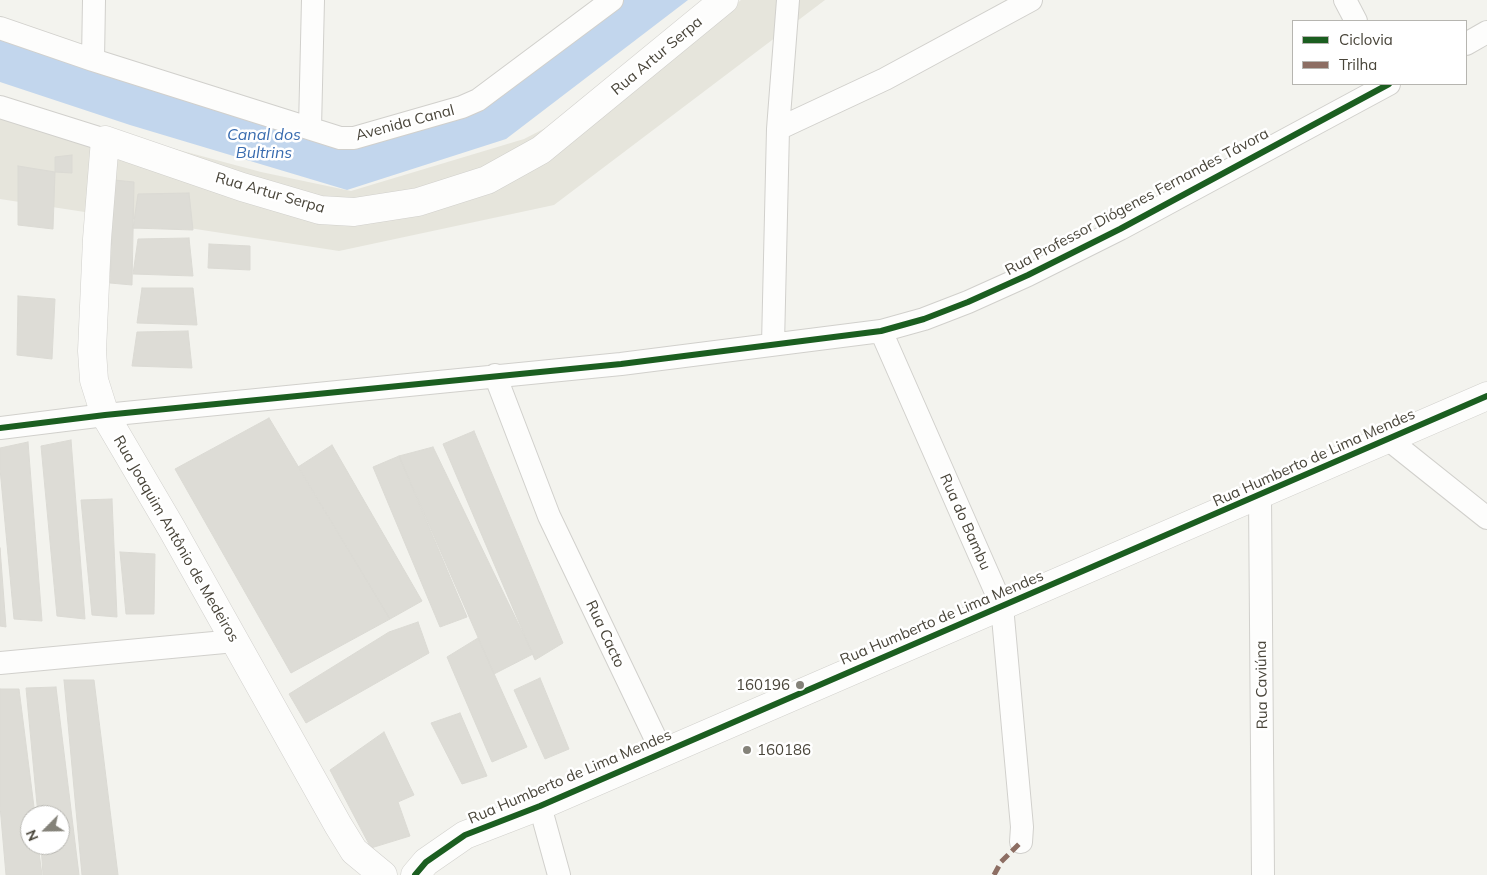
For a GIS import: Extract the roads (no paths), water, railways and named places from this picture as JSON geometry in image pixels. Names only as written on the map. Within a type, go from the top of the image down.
[{"type":"street","points":[[93,60],[94,0]]},
{"type":"street","points":[[310,128],[313,0]]},
{"type":"street","name":"Avenida Canal","points":[[0,28],[93,60],[340,138],[354,138],[470,104],[495,88],[612,0]]},
{"type":"street","name":"Rua Artur Serpa","points":[[0,107],[105,140],[242,187],[320,210],[354,212],[418,202],[487,180],[541,150],[724,0]]},
{"type":"street","points":[[772,344],[778,129],[788,0]]},
{"type":"street","points":[[778,129],[885,79],[1031,0]]},
{"type":"street","points":[[1345,0],[1355,20]]},
{"type":"street","points":[[1467,43],[1487,32]]},
{"type":"street","name":"Rua Professor Diógenes Fernandes Távora","points":[[0,428],[105,414],[621,364],[881,331],[924,319],[1028,275],[1120,229],[1386,85]]},
{"type":"street","name":"Rua Joaquim Antônio de Medeiros","points":[[105,140],[97,239],[92,351],[94,380],[105,414],[354,851],[377,874]]},
{"type":"street","name":"Rua do Bambu","points":[[881,331],[1002,606],[1022,827],[1021,842]]},
{"type":"street","name":"Rua Cacto","points":[[495,375],[549,516],[662,752]]},
{"type":"street","name":"Rua Humberto de Lima Mendes","points":[[415,875],[426,862],[465,835],[540,806],[1260,496],[1487,396]]},
{"type":"street","points":[[1388,439],[1487,518]]},
{"type":"street","name":"Rua Caviúna","points":[[1260,496],[1263,875]]},
{"type":"street","points":[[0,663],[235,641]]},
{"type":"street","points":[[540,806],[559,875]]},
{"type":"water","name":"Canal dos Bultrins","points":[[622,0],[688,0],[506,139],[347,190],[130,125],[0,82],[0,40],[349,148],[483,110]]},
{"type":"place","name":"160196","points":[[800,685]]},
{"type":"place","name":"160186","points":[[747,750]]}]
